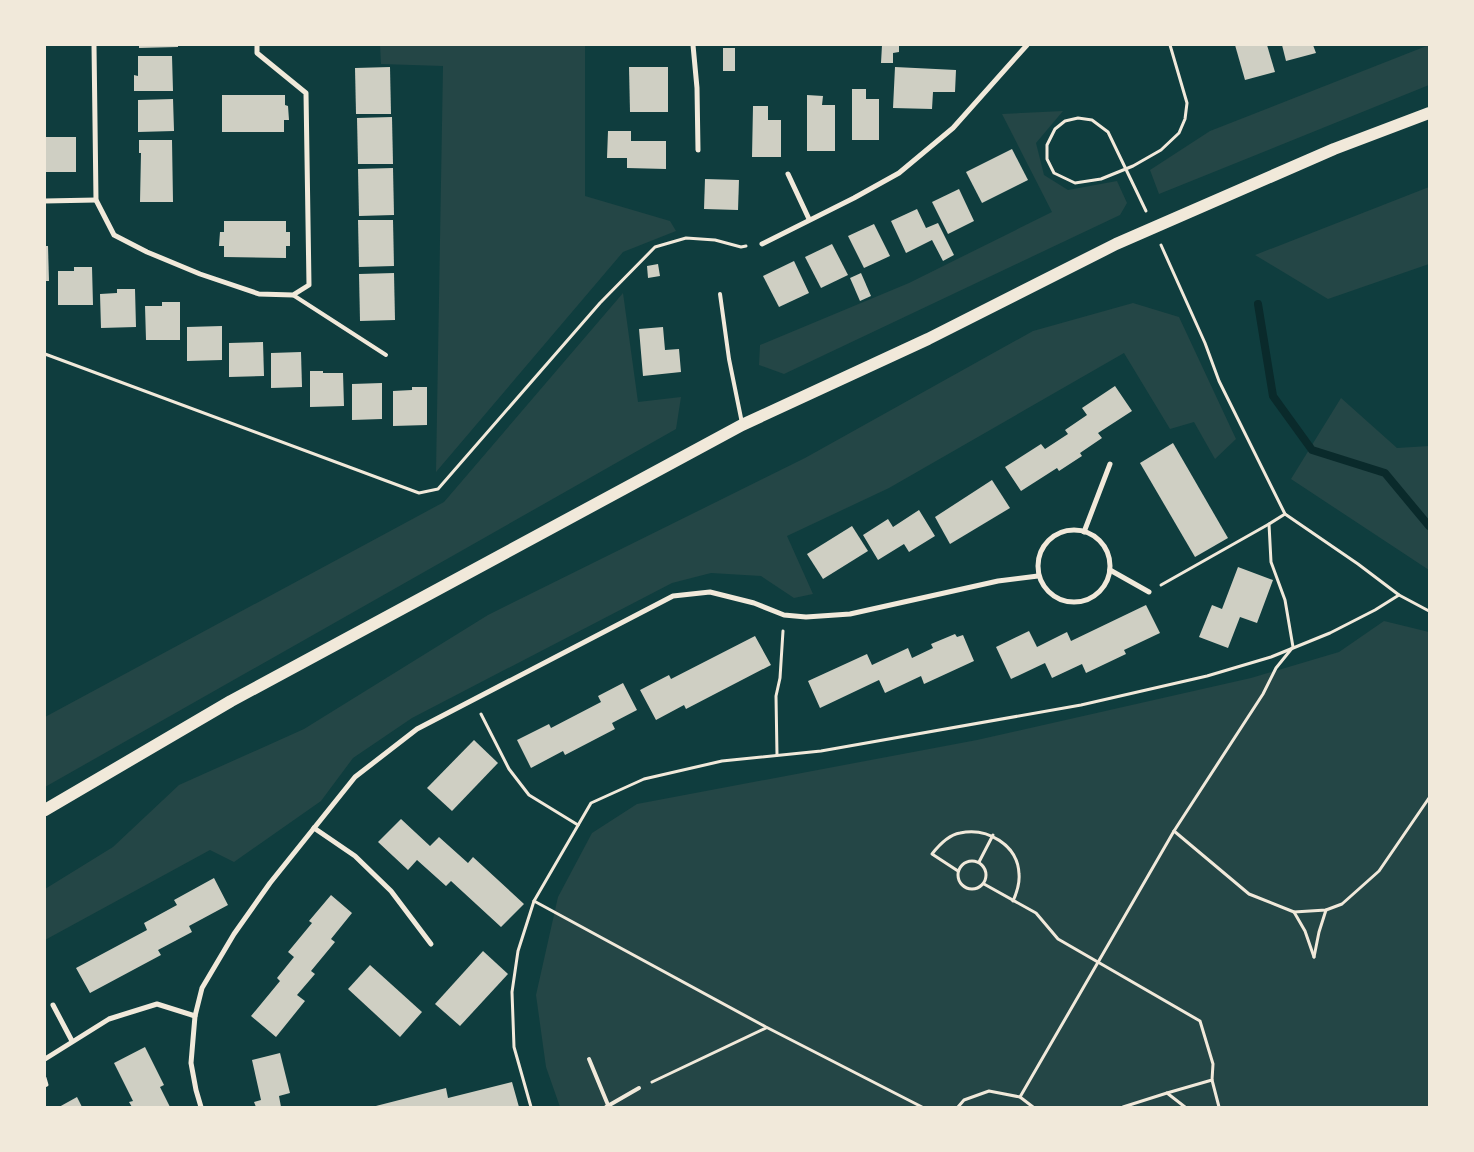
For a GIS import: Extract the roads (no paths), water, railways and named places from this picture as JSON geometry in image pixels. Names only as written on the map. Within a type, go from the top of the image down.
[{"type":"main road","points":[[45,810],[231,701],[742,425],[928,338],[1116,244],[1334,149],[1429,113]]},
{"type":"street","points":[[94,45],[96,200],[114,236],[200,274],[259,294],[293,295],[309,285],[306,93],[257,52],[257,45]]},
{"type":"street","points":[[693,45],[698,150]]},
{"type":"street","points":[[762,244],[899,173],[953,128],[1027,45]]},
{"type":"street","points":[[788,174],[809,219]]},
{"type":"street","points":[[45,201],[96,200]]},
{"type":"street","points":[[1084,532],[1110,464]]},
{"type":"street","points":[[1073,530],[1084,532],[1095,537],[1104,546],[1109,557],[1110,570],[1106,582],[1099,592],[1089,600],[1077,603],[1064,601],[1053,596],[1044,587],[1038,576],[1040,554],[1045,544],[1062,532],[1073,530]]},
{"type":"street","points":[[1110,570],[1149,592]]},
{"type":"street","points":[[201,1107],[191,1063],[195,1016],[202,988],[234,934],[270,883],[355,776],[417,729],[673,596],[710,592],[754,603],[784,615],[806,617],[850,614],[998,581],[1038,576]]},
{"type":"street","points":[[314,828],[355,856],[391,891],[431,944]]},
{"type":"street","points":[[45,1059],[110,1019],[157,1004],[195,1016]]},
{"type":"street","points":[[53,1005],[72,1042]]},
{"type":"lane","points":[[720,294],[729,359],[742,425]]},
{"type":"lane","points":[[293,295],[386,355]]},
{"type":"lane","points":[[589,1058],[607,1106],[639,1088]]},
{"type":"waterway","points":[[1258,304],[1273,396],[1312,450],[1385,473],[1429,526]]}]
